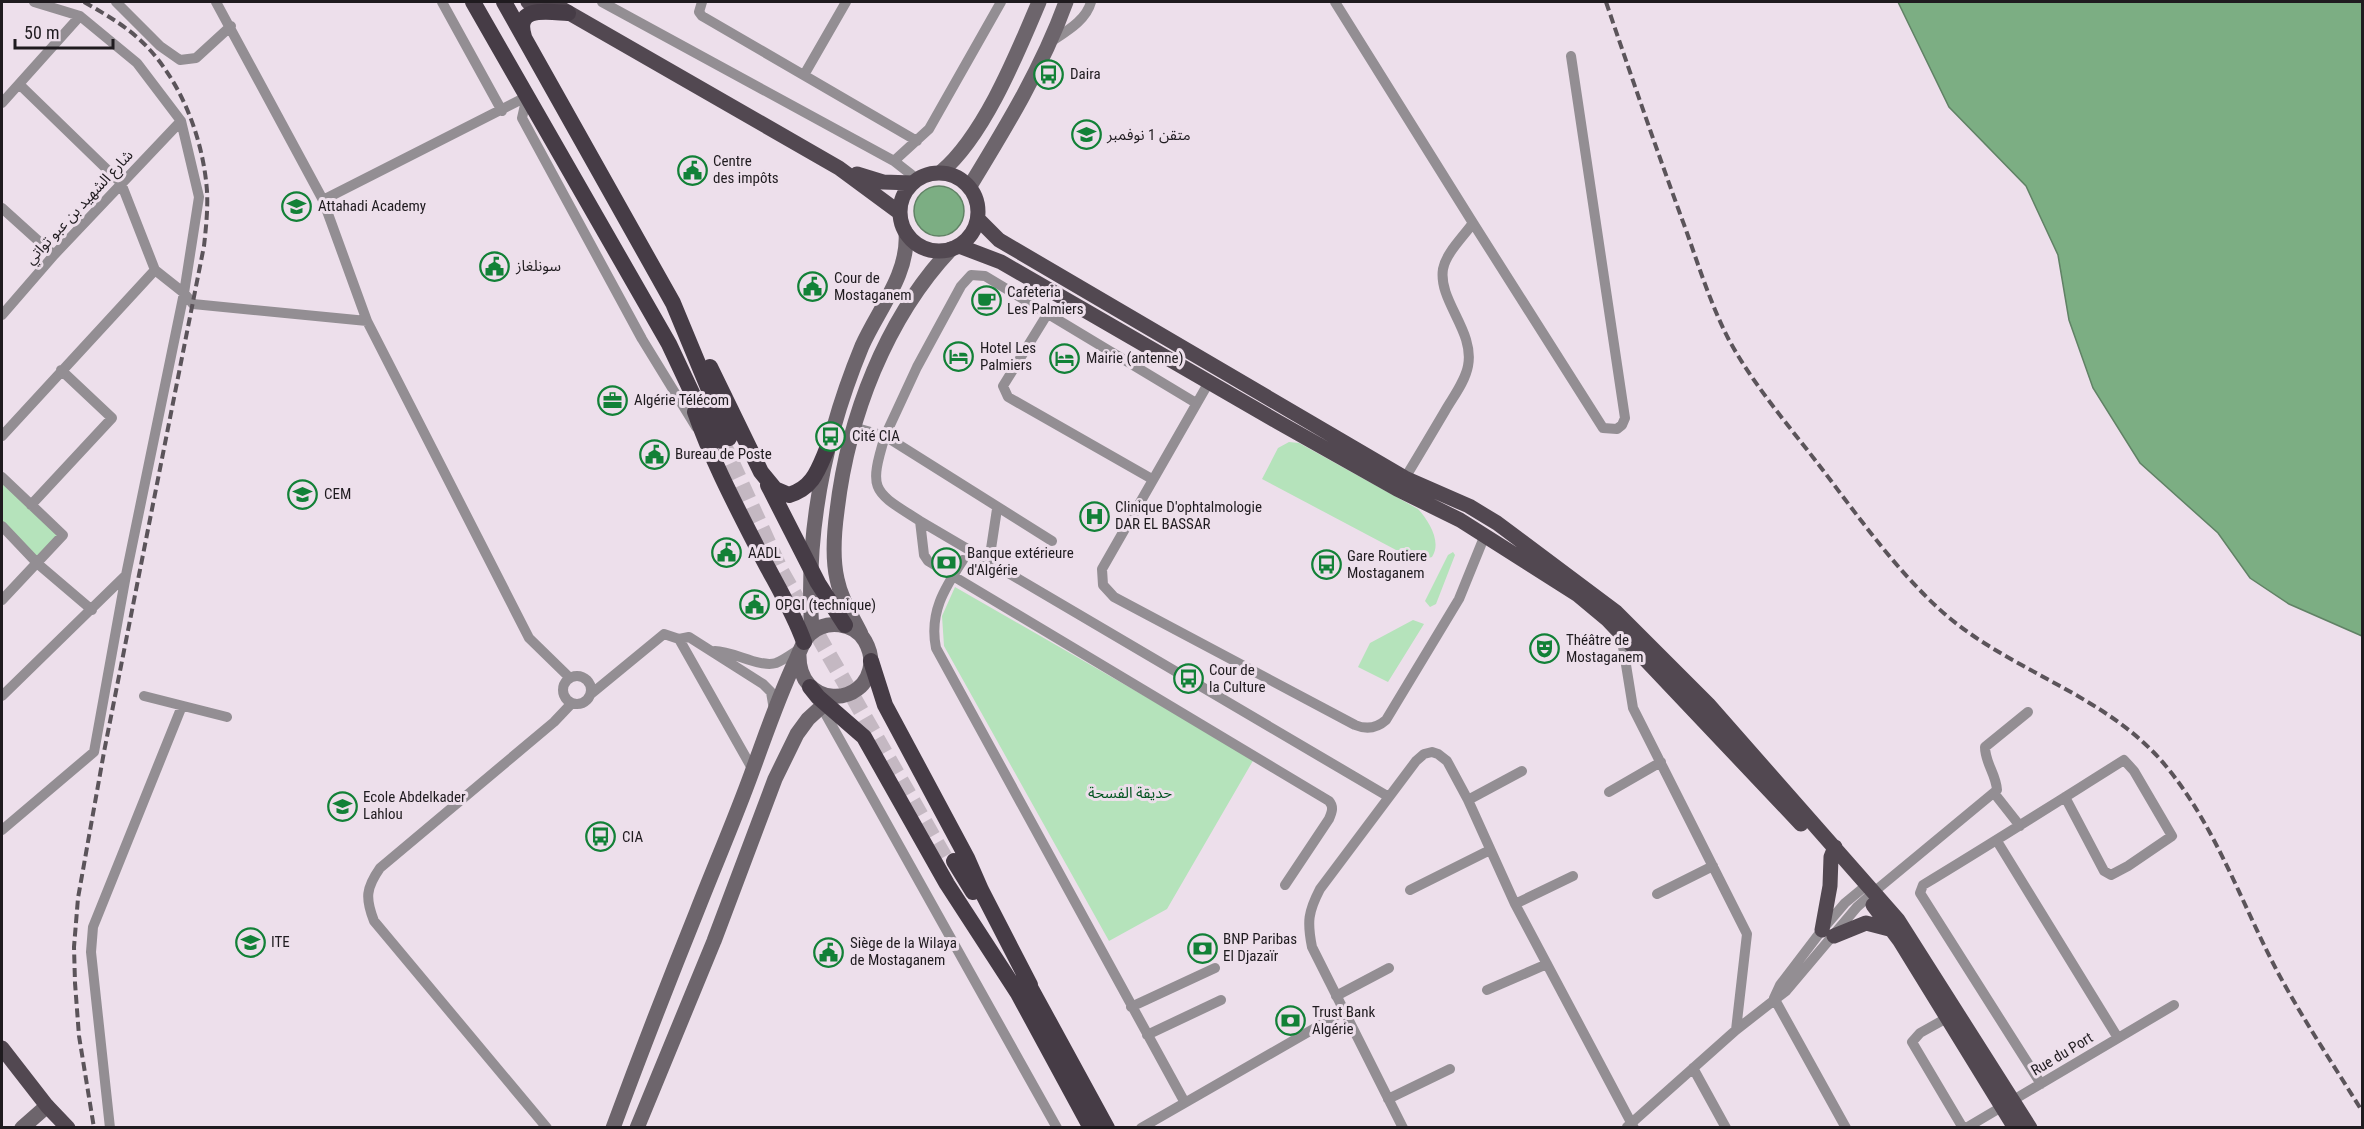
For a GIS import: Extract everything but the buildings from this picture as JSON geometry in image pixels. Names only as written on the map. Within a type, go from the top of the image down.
[{"type":"highway","points":[[473,2],[669,344],[719,440]]},
{"type":"highway","points":[[504,2],[714,374],[826,598],[846,626]]},
{"type":"highway","points":[[527,44],[522,29],[524,19],[531,13],[539,11],[568,13]]},
{"type":"highway","points":[[673,303],[719,440],[762,556],[791,609],[804,644]]},
{"type":"highway","points":[[767,482],[783,494],[799,492],[813,481],[827,448]]},
{"type":"highway","points":[[871,661],[885,705],[967,858],[1024,990],[1091,1128]]},
{"type":"highway","points":[[810,687],[818,697],[826,701],[864,737],[947,884],[1024,990]]},
{"type":"highway","points":[[951,862],[1107,1128]]},
{"type":"main road","points":[[528,2],[568,13]]},
{"type":"main road","points":[[550,2],[839,168],[900,213]]},
{"type":"main road","points":[[941,172],[956,160],[968,144],[1003,82],[1039,2]]},
{"type":"main road","points":[[969,186],[1015,112],[1050,43],[1066,2]]},
{"type":"main road","points":[[637,1128],[714,941],[775,779],[797,734],[826,701],[855,690],[864,682],[869,672],[871,661],[869,649],[840,592],[834,556],[839,491],[854,428],[891,336],[926,276],[974,230],[978,219],[977,202],[969,186],[952,174],[941,172],[915,181],[883,182],[839,168]]},
{"type":"main road","points":[[810,687],[801,672],[814,519],[827,448],[862,346],[905,258],[906,233],[900,213],[901,202],[915,181]]},
{"type":"main road","points":[[978,219],[999,240],[1406,478],[1469,506],[1497,523],[1616,612],[1707,704],[1833,852],[1907,934],[2008,1104],[2014,1128]]},
{"type":"main road","points":[[906,233],[912,241],[930,250],[955,248],[1001,262],[1397,489],[1485,535],[1578,595],[1621,634],[1833,852],[1828,933],[1866,923],[1907,934]]},
{"type":"main road","points":[[613,1128],[753,770],[774,710],[804,644],[822,626],[834,624],[856,631],[864,639]]},
{"type":"main road","points":[[1868,891],[1947,1018],[2008,1104],[2030,1128]]},
{"type":"main road","points":[[2,1048],[47,1107],[68,1128]]},
{"type":"main road","points":[[22,1128],[47,1107]]},
{"type":"street","points":[[2,830],[94,752],[126,575],[184,293],[200,197],[181,121],[137,63],[80,16],[34,2]]},
{"type":"street","points":[[116,2],[160,46],[180,60],[195,58],[231,26]]},
{"type":"street","points":[[216,2],[323,200],[367,321],[529,638],[570,678]]},
{"type":"street","points":[[442,2],[502,111]]},
{"type":"street","points":[[602,2],[894,161],[915,181]]},
{"type":"street","points":[[702,2],[699,12],[702,16],[917,141]]},
{"type":"street","points":[[804,75],[846,2]]},
{"type":"street","points":[[894,161],[929,129],[1001,2]]},
{"type":"street","points":[[1050,43],[1075,25],[1091,2]]},
{"type":"street","points":[[1335,2],[1603,428],[1617,429],[1625,418],[1571,56]]},
{"type":"street","points":[[2,104],[80,16]]},
{"type":"street","points":[[19,84],[121,183],[156,270],[184,293],[193,304],[367,321]]},
{"type":"street","points":[[323,200],[528,96]]},
{"type":"street","points":[[528,96],[522,118],[642,339],[719,440]]},
{"type":"street","name":"شارع الشهيد بن عبو تواتي","points":[[2,315],[54,255],[181,121]]},
{"type":"street","points":[[2,208],[54,255]]},
{"type":"street","points":[[1406,478],[1460,386],[1468,367],[1467,343],[1445,288],[1443,270],[1447,258],[1473,223]]},
{"type":"street","points":[[2,436],[156,270]]},
{"type":"street","points":[[1196,403],[986,276],[971,275],[961,286],[916,367],[885,436],[875,470],[877,484],[884,498],[920,521],[1389,797]]},
{"type":"street","points":[[1048,313],[1003,386],[1008,397],[1152,479]]},
{"type":"street","points":[[31,505],[112,418],[61,370]]},
{"type":"street","points":[[1209,382],[1102,569],[1102,581],[1108,592],[1361,728],[1374,728],[1386,720],[1459,598],[1485,535]]},
{"type":"street","points":[[854,428],[885,436],[997,509],[1052,541]]},
{"type":"street","points":[[2,477],[63,535],[2,600]]},
{"type":"street","points":[[989,562],[997,509]]},
{"type":"street","points":[[920,521],[924,555],[928,561],[1329,801],[1332,805],[1329,819],[1285,885]]},
{"type":"street","points":[[2,526],[38,564],[92,610]]},
{"type":"street","points":[[963,560],[952,576],[934,616],[933,632],[936,648],[1184,1101]]},
{"type":"street","points":[[2,694],[126,575]]},
{"type":"street","points":[[547,1128],[374,921],[368,906],[368,892],[372,880],[380,868],[554,722],[572,704],[584,703],[591,694],[664,634],[679,639],[689,637],[713,650],[763,684],[771,692],[774,710]]},
{"type":"street","points":[[1621,634],[1633,708],[1747,934],[1736,1030]]},
{"type":"street","points":[[679,639],[753,770]]},
{"type":"street","points":[[713,650],[726,651],[768,664],[777,662],[804,644]]},
{"type":"street","points":[[572,704],[564,694],[563,688],[570,678],[578,676],[586,679],[591,686],[591,694]]},
{"type":"street","points":[[144,696],[226,717]]},
{"type":"street","points":[[826,701],[1057,1128]]},
{"type":"street","points":[[110,1128],[91,952],[93,927],[182,706]]},
{"type":"street","points":[[1404,1128],[1343,1012],[1312,947],[1308,926],[1311,908],[1320,889],[1416,761],[1424,754],[1432,752],[1447,761],[1468,800],[1515,904],[1631,1126],[1736,1030],[1789,987],[1828,933],[1845,903],[1868,891],[1997,790],[1996,777],[1985,758],[1985,747],[2028,712]]},
{"type":"street","points":[[2041,1084],[1920,893],[1923,885],[2124,760],[2134,771],[2172,836],[2111,875],[2104,871],[2065,797]]},
{"type":"street","points":[[1608,792],[1660,762]]},
{"type":"street","points":[[1468,800],[1522,771]]},
{"type":"street","points":[[1994,793],[2020,826]]},
{"type":"street","points":[[1997,841],[2118,1038]]},
{"type":"street","points":[[1410,890],[1490,850]]},
{"type":"street","points":[[1657,894],[1713,866]]},
{"type":"street","points":[[1515,904],[1573,876]]},
{"type":"street","points":[[1487,990],[1547,964]]},
{"type":"street","points":[[1131,1007],[1215,968]]},
{"type":"street","points":[[1336,996],[1389,968]]},
{"type":"street","points":[[1774,998],[1846,1128]]},
{"type":"street","points":[[1147,1035],[1221,1000]]},
{"type":"street","name":"Rue du Port","points":[[1965,1128],[2174,1005]]},
{"type":"street","points":[[1141,1128],[1184,1101],[1343,1012]]},
{"type":"street","points":[[1947,1018],[1920,1033],[1912,1042],[1965,1128]]},
{"type":"street","points":[[1693,1068],[1726,1128]]},
{"type":"street","points":[[1388,1099],[1450,1069]]},
{"type":"green space","points":[[1289,442],[1299,443],[1418,509],[1426,519],[1435,538],[1436,545],[1432,557],[1418,561],[1413,559],[1262,479],[1278,448]]},
{"type":"green space","points":[[2,477],[63,535],[38,564],[2,526]]},
{"type":"green space","points":[[1453,552],[1455,555],[1436,604],[1430,607],[1425,601],[1448,555]]},
{"type":"green space","name":"حديقة الفسحة","points":[[955,587],[1254,759],[1167,909],[1109,941],[944,646],[942,616]]},
{"type":"green space","points":[[1413,620],[1424,624],[1388,682],[1358,667],[1370,643]]},
{"type":"shaded area","points":[[1898,2],[2362,2],[2362,636],[2289,604],[2250,578],[2218,533],[2140,463],[2093,388],[2069,320],[2058,255],[2026,186],[1949,107]]},
{"type":"shaded area","points":[[939,186],[957,193],[964,211],[957,229],[939,236],[921,229],[914,211],[921,193]]},
{"type":"tunnel","points":[[722,441],[781,571],[948,863]]},
{"type":"railway","points":[[84,2],[132,33],[153,53],[166,70],[177,88],[194,128],[205,170],[207,198],[204,246],[104,752],[78,898],[74,947],[75,983],[79,1036],[94,1128]]},
{"type":"railway","points":[[1606,2],[1711,300],[1729,340],[1750,374],[1877,540],[1937,607],[1963,629],[1991,647],[2107,714],[2159,758],[2178,782],[2210,833],[2276,969],[2362,1111]]},
{"type":"place","name":"Daira","points":[[1049,74]]},
{"type":"place","name":"متقن 1 نوفمبر","points":[[1086,135]]},
{"type":"place","name":"Centre des impôts","points":[[692,170]]},
{"type":"place","name":"Attahadi Academy","points":[[297,206]]},
{"type":"place","name":"سونلغاز","points":[[495,266]]},
{"type":"place","name":"Cour de Mostaganem","points":[[813,287]]},
{"type":"place","name":"Cafeteria Les Palmiers","points":[[986,301]]},
{"type":"place","name":"Hotel Les Palmiers","points":[[959,357]]},
{"type":"place","name":"Mairie (antenne)","points":[[1065,358]]},
{"type":"place","name":"Algérie Télécom","points":[[613,400]]},
{"type":"place","name":"Cité CIA","points":[[831,436]]},
{"type":"place","name":"Bureau de Poste","points":[[654,454]]},
{"type":"place","name":"CEM","points":[[303,494]]},
{"type":"place","name":"Clinique D'ophtalmologie DAR EL BASSAR","points":[[1094,516]]},
{"type":"place","name":"AADL","points":[[727,553]]},
{"type":"place","name":"Banque extérieure d'Algérie","points":[[946,562]]},
{"type":"place","name":"Gare Routiere Mostaganem","points":[[1326,565]]},
{"type":"place","name":"OPGI (technique)","points":[[754,605]]},
{"type":"place","name":"Théâtre de Mostaganem","points":[[1545,649]]},
{"type":"place","name":"Cour de la Culture","points":[[1188,679]]},
{"type":"place","name":"Ecole Abdelkader Lahlou","points":[[342,806]]},
{"type":"place","name":"CIA","points":[[601,837]]},
{"type":"place","name":"ITE","points":[[250,942]]},
{"type":"place","name":"BNP Paribas El Djazaïr","points":[[1202,948]]},
{"type":"place","name":"Siège de la Wilaya de Mostaganem","points":[[829,952]]},
{"type":"place","name":"Trust Bank Algérie","points":[[1291,1021]]}]
